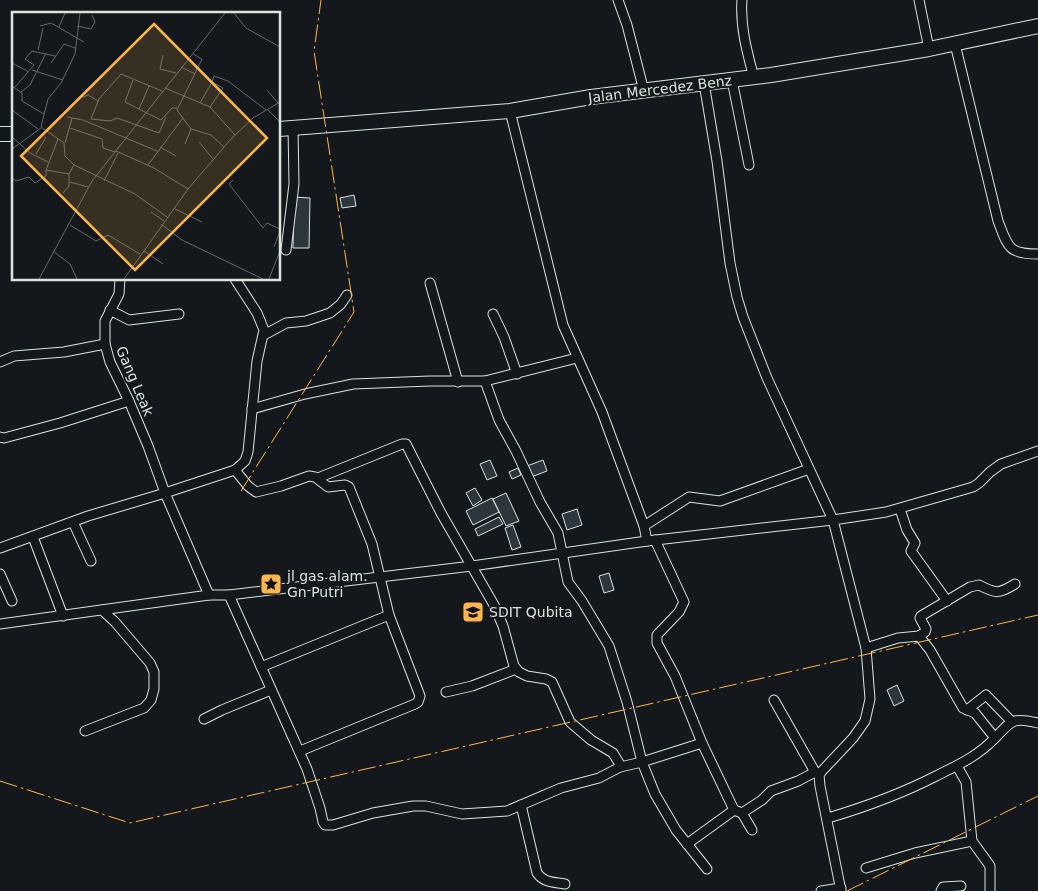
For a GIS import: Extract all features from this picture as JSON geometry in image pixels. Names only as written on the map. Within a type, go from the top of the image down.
[{"type":"main road","name":"Jalan Mercedez Benz","points":[[280,129],[510,111],[591,97],[754,78],[929,49],[1038,26]]},
{"type":"street","points":[[618,0],[627,25],[644,91]]},
{"type":"street","points":[[742,0],[743,35],[754,78]]},
{"type":"street","points":[[919,0],[929,49]]},
{"type":"street","points":[[955,44],[998,221],[1006,241],[1016,252],[1038,254]]},
{"type":"street","points":[[732,80],[749,165]]},
{"type":"street","points":[[687,844],[738,812],[762,800],[771,791],[817,774],[853,738],[865,720],[870,699],[866,648],[833,520],[767,378],[737,297],[730,264],[716,153],[704,83]]},
{"type":"street","points":[[510,111],[563,325],[602,412],[644,526],[684,602],[679,612],[657,635],[657,643],[674,676],[702,743],[738,812],[752,830]]},
{"type":"street","points":[[286,250],[294,184],[293,128]]},
{"type":"street","name":"Gang Leak","points":[[120,280],[118,294],[105,321],[105,344],[110,362],[129,401],[165,493],[209,595]]},
{"type":"street","points":[[0,548],[130,503],[235,470],[243,464],[246,457],[257,361],[264,335],[260,319],[236,280]]},
{"type":"street","points":[[430,283],[458,382]]},
{"type":"street","points":[[264,335],[286,322],[306,321],[330,313],[341,304],[347,295]]},
{"type":"street","points":[[110,310],[129,320],[179,314]]},
{"type":"street","points":[[493,314],[504,337],[517,374]]},
{"type":"street","points":[[0,362],[14,356],[64,352],[105,344]]},
{"type":"street","points":[[252,409],[305,394],[353,384],[485,381],[577,358]]},
{"type":"street","points":[[485,381],[499,420],[540,502],[558,533],[568,582],[582,601],[609,646],[627,702],[642,762],[660,803],[676,830],[706,869]]},
{"type":"street","points":[[0,437],[4,438],[60,424],[129,401]]},
{"type":"street","points":[[318,478],[406,444],[441,513],[499,616],[511,660],[516,669],[527,676],[546,679],[552,682],[570,722],[591,740],[613,753],[620,767]]},
{"type":"street","points":[[0,624],[209,595],[229,595],[472,566],[562,552],[833,520],[900,509],[973,487],[1002,464],[1038,451]]},
{"type":"street","points":[[644,526],[689,497],[720,501],[809,468]]},
{"type":"street","points":[[235,470],[248,486],[256,492],[281,486],[306,476],[318,478],[328,487],[348,485],[372,544],[389,615],[420,696],[418,702],[357,729],[300,751]]},
{"type":"street","points":[[900,509],[907,530],[915,542],[911,551],[947,601]]},
{"type":"street","points":[[73,522],[91,560]]},
{"type":"street","points":[[33,537],[63,616]]},
{"type":"street","points":[[0,574],[12,601]]},
{"type":"street","points":[[866,648],[898,638],[919,636],[926,630],[920,618],[921,616],[976,585],[997,593],[1015,584]]},
{"type":"street","points":[[229,595],[300,751],[317,797],[323,822],[329,826],[373,813],[406,807],[426,806],[454,813],[470,814],[507,811],[561,788],[599,778],[620,767],[702,743]]},
{"type":"street","points":[[85,731],[144,708],[151,700],[154,689],[154,672],[150,664],[120,627],[102,610]]},
{"type":"street","points":[[261,667],[389,615]]},
{"type":"street","points":[[919,636],[930,650],[962,706],[967,710],[975,712],[994,738]]},
{"type":"street","points":[[446,692],[472,686],[516,669]]},
{"type":"street","points":[[204,719],[271,690]]},
{"type":"street","points":[[967,710],[986,696],[1012,722]]},
{"type":"street","points":[[774,700],[817,774],[828,818],[841,890],[821,891]]},
{"type":"street","points":[[828,818],[871,805],[913,788],[957,766],[982,751],[1012,722],[1022,719],[1038,723]]},
{"type":"street","points":[[957,766],[966,782],[972,841],[990,866],[990,891]]},
{"type":"street","points":[[520,805],[537,873],[545,881],[565,884]]},
{"type":"street","points":[[866,868],[915,853],[972,841]]},
{"type":"street","points":[[941,891],[943,887],[961,886]]},
{"type":"building","points":[[354,195],[356,206],[342,208],[340,198]]},
{"type":"building","points":[[294,197],[310,198],[309,248],[293,248]]},
{"type":"building","points":[[490,460],[497,476],[487,480],[480,464]]},
{"type":"building","points":[[543,460],[547,471],[531,477],[527,466]]},
{"type":"building","points":[[518,468],[521,475],[512,479],[509,472]]},
{"type":"building","points":[[475,488],[482,500],[473,506],[466,493]]},
{"type":"building","points":[[506,493],[519,521],[506,526],[493,499]]},
{"type":"building","points":[[492,498],[499,512],[473,525],[466,511]]},
{"type":"building","points":[[577,509],[582,525],[567,530],[562,514]]},
{"type":"building","points":[[499,517],[503,524],[478,536],[475,529]]},
{"type":"building","points":[[513,525],[521,547],[512,550],[505,528]]},
{"type":"building","points":[[609,573],[614,590],[604,593],[599,576]]},
{"type":"building","points":[[897,685],[904,701],[894,706],[887,690]]},
{"type":"power","points":[[241,491],[354,312],[314,51],[321,0]]},
{"type":"power","points":[[0,781],[130,823],[1038,615]]},
{"type":"power","points":[[847,891],[1038,796]]},
{"type":"place","name":"jl gas alam. Gn Putri","points":[[271,584]]},
{"type":"place","name":"SDIT Qubita","points":[[473,612]]}]
